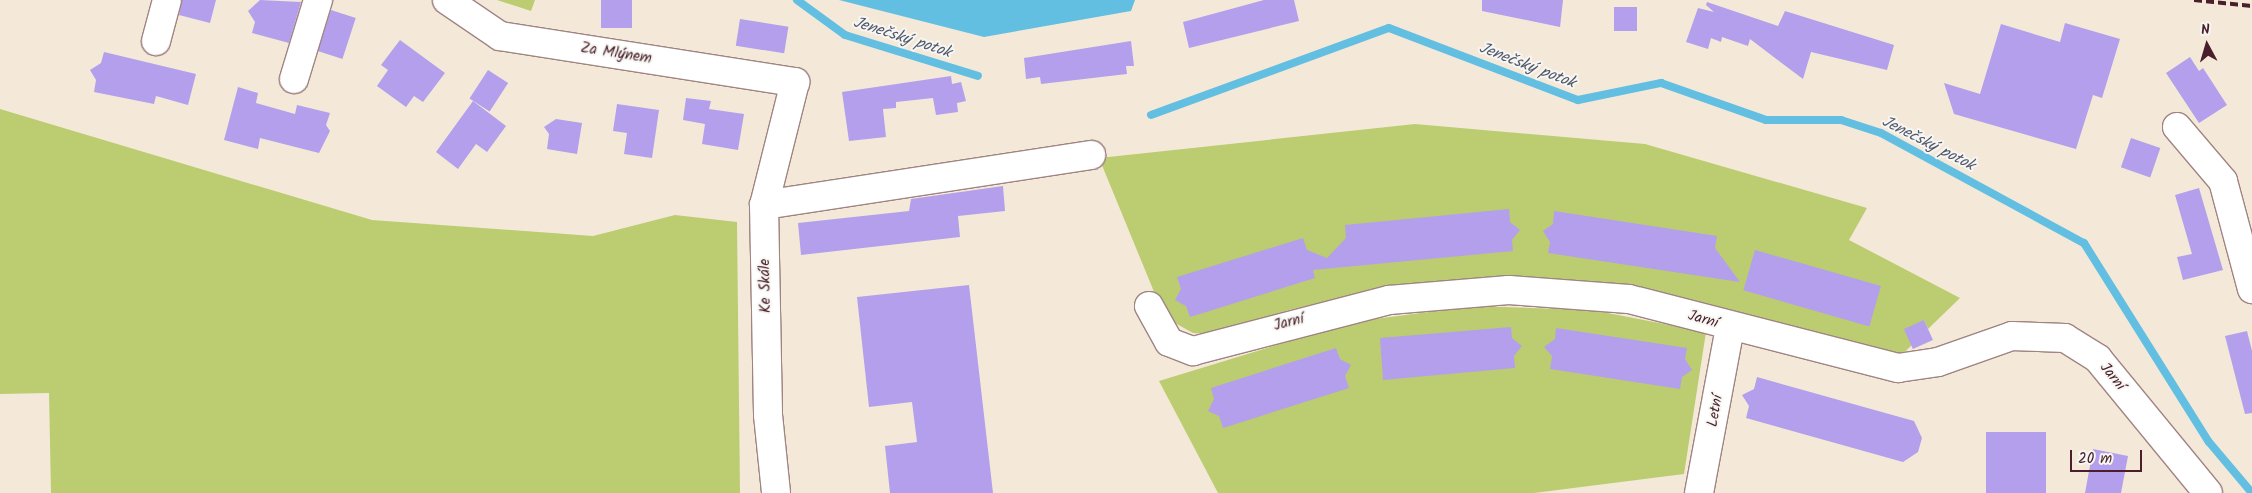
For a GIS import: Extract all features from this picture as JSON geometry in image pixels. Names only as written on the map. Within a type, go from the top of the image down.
[{"type":"street","points":[[156,41],[167,0]]},
{"type":"street","points":[[294,79],[318,0]]},
{"type":"street","name":"Za Mlýnem","points":[[447,0],[500,36],[794,82]]},
{"type":"street","name":"Ke Skále","points":[[776,493],[768,415],[764,205],[794,82]]},
{"type":"street","points":[[2177,127],[2240,196],[2252,289]]},
{"type":"street","points":[[764,205],[1091,155]]},
{"type":"street","name":"Jarní","points":[[1149,306],[1169,342],[1193,351],[1390,300],[1509,290],[1629,299],[1730,328],[1898,368],[1938,362],[2012,336],[2065,338],[2098,359],[2208,493]]},
{"type":"street","name":"Letní","points":[[1699,493],[1730,328]]},
{"type":"green space","points":[[497,0],[535,0],[531,11]]},
{"type":"green space","points":[[0,109],[372,220],[593,236],[675,215],[737,222],[740,493],[51,493],[49,393],[0,394]]},
{"type":"green space","points":[[1415,124],[1645,144],[1867,208],[1849,240],[1960,298],[1928,329],[1924,320],[1912,345],[1900,356],[1673,295],[1529,278],[1384,288],[1289,310],[1212,334],[1193,333],[1175,323],[1157,299],[1099,158]]},
{"type":"green space","points":[[1474,306],[1592,310],[1706,332],[1684,474],[1534,493],[1218,493],[1159,381],[1352,322]]},
{"type":"water","points":[[839,0],[1135,0],[1131,11],[984,37]]},
{"type":"building","points":[[182,0],[216,0],[210,23],[179,15]]},
{"type":"building","points":[[260,0],[301,2],[289,43],[252,33],[255,22],[248,11]]},
{"type":"building","points":[[601,0],[632,0],[632,28],[601,28]]},
{"type":"building","points":[[1264,0],[1294,0],[1299,21],[1189,48],[1183,22]]},
{"type":"building","points":[[1482,0],[1563,0],[1560,27],[1482,11]]},
{"type":"building","points":[[1707,2],[1778,26],[1785,11],[1894,45],[1887,70],[1811,52],[1803,79],[1750,39],[1748,46],[1722,37],[1721,42],[1711,38],[1708,49],[1686,42],[1698,8],[1714,12],[1706,5]]},
{"type":"building","points":[[1614,7],[1637,7],[1637,31],[1614,31]]},
{"type":"building","points":[[331,10],[356,18],[342,59],[318,51]]},
{"type":"building","points":[[740,19],[788,27],[784,53],[736,46]]},
{"type":"building","points":[[2065,23],[2120,39],[2102,98],[2093,95],[2076,149],[1954,114],[1944,83],[1980,94],[2001,24],[2060,42]]},
{"type":"building","points":[[400,40],[445,73],[423,102],[414,96],[406,107],[377,86],[388,70],[381,65]]},
{"type":"building","points":[[1131,41],[1134,66],[1126,66],[1127,74],[1041,84],[1040,77],[1026,79],[1024,58]]},
{"type":"building","points":[[104,52],[196,74],[188,105],[156,96],[154,104],[94,92],[96,80],[90,70],[101,63]]},
{"type":"building","points":[[2190,57],[2199,71],[2203,68],[2227,105],[2199,123],[2166,73]]},
{"type":"building","points":[[488,70],[508,83],[490,112],[469,99]]},
{"type":"building","points":[[951,76],[952,84],[961,82],[966,101],[957,103],[958,112],[936,115],[933,98],[896,102],[896,108],[883,109],[886,137],[849,141],[842,92]]},
{"type":"building","points":[[238,87],[258,93],[256,103],[295,114],[297,105],[330,113],[326,125],[330,131],[319,153],[260,138],[258,149],[224,140]]},
{"type":"building","points":[[686,98],[711,101],[709,109],[744,114],[738,150],[702,144],[705,124],[683,120]]},
{"type":"building","points":[[473,101],[506,126],[487,152],[476,144],[458,169],[436,152]]},
{"type":"building","points":[[617,104],[659,110],[652,158],[624,154],[627,133],[613,131]]},
{"type":"building","points":[[556,119],[582,123],[577,154],[547,149],[549,134],[544,127]]},
{"type":"building","points":[[2131,138],[2160,148],[2150,177],[2121,167]]},
{"type":"building","points":[[1003,186],[1005,211],[958,216],[960,237],[801,255],[798,223],[909,211],[911,199]]},
{"type":"building","points":[[2199,188],[2223,270],[2183,280],[2177,257],[2192,254],[2175,195]]},
{"type":"building","points":[[1509,209],[1510,222],[1520,230],[1512,240],[1513,251],[1313,270],[1315,278],[1190,317],[1186,306],[1175,300],[1181,289],[1177,277],[1303,238],[1307,250],[1327,258],[1346,238],[1345,225]]},
{"type":"building","points":[[1554,211],[1717,236],[1715,248],[1740,282],[1548,253],[1550,242],[1543,231],[1553,224]]},
{"type":"building","points":[[1755,250],[1881,286],[1869,326],[1743,290]]},
{"type":"building","points":[[969,285],[993,493],[890,493],[885,446],[917,442],[912,402],[869,407],[857,297]]},
{"type":"building","points":[[1924,320],[1933,340],[1913,349],[1904,329]]},
{"type":"building","points":[[1511,327],[1512,338],[1522,346],[1514,356],[1515,368],[1383,380],[1380,338]]},
{"type":"building","points":[[1556,328],[1687,348],[1685,359],[1692,370],[1682,377],[1680,389],[1550,369],[1552,356],[1544,347],[1555,339]]},
{"type":"building","points":[[2247,331],[2252,351],[2252,413],[2245,414],[2225,336]]},
{"type":"building","points":[[1336,348],[1340,359],[1351,365],[1345,376],[1349,388],[1223,428],[1219,416],[1208,411],[1214,399],[1211,388]]},
{"type":"building","points":[[1757,377],[1914,421],[1922,438],[1918,452],[1903,462],[1746,418],[1749,406],[1742,395],[1754,389]]},
{"type":"building","points":[[1986,432],[2046,432],[2046,493],[1986,493]]},
{"type":"building","points":[[2093,449],[2128,456],[2121,493],[2085,493]]},
{"type":"waterway","name":"Jenečský potok","points":[[797,0],[845,35],[978,76]]},
{"type":"waterway","name":"Jenečský potok","points":[[1151,115],[1389,28],[1578,100],[1661,83],[1766,120],[1841,120],[1881,133],[2084,243],[2209,442],[2252,493]]},
{"type":"railway","points":[[2194,0],[2252,6]]}]
